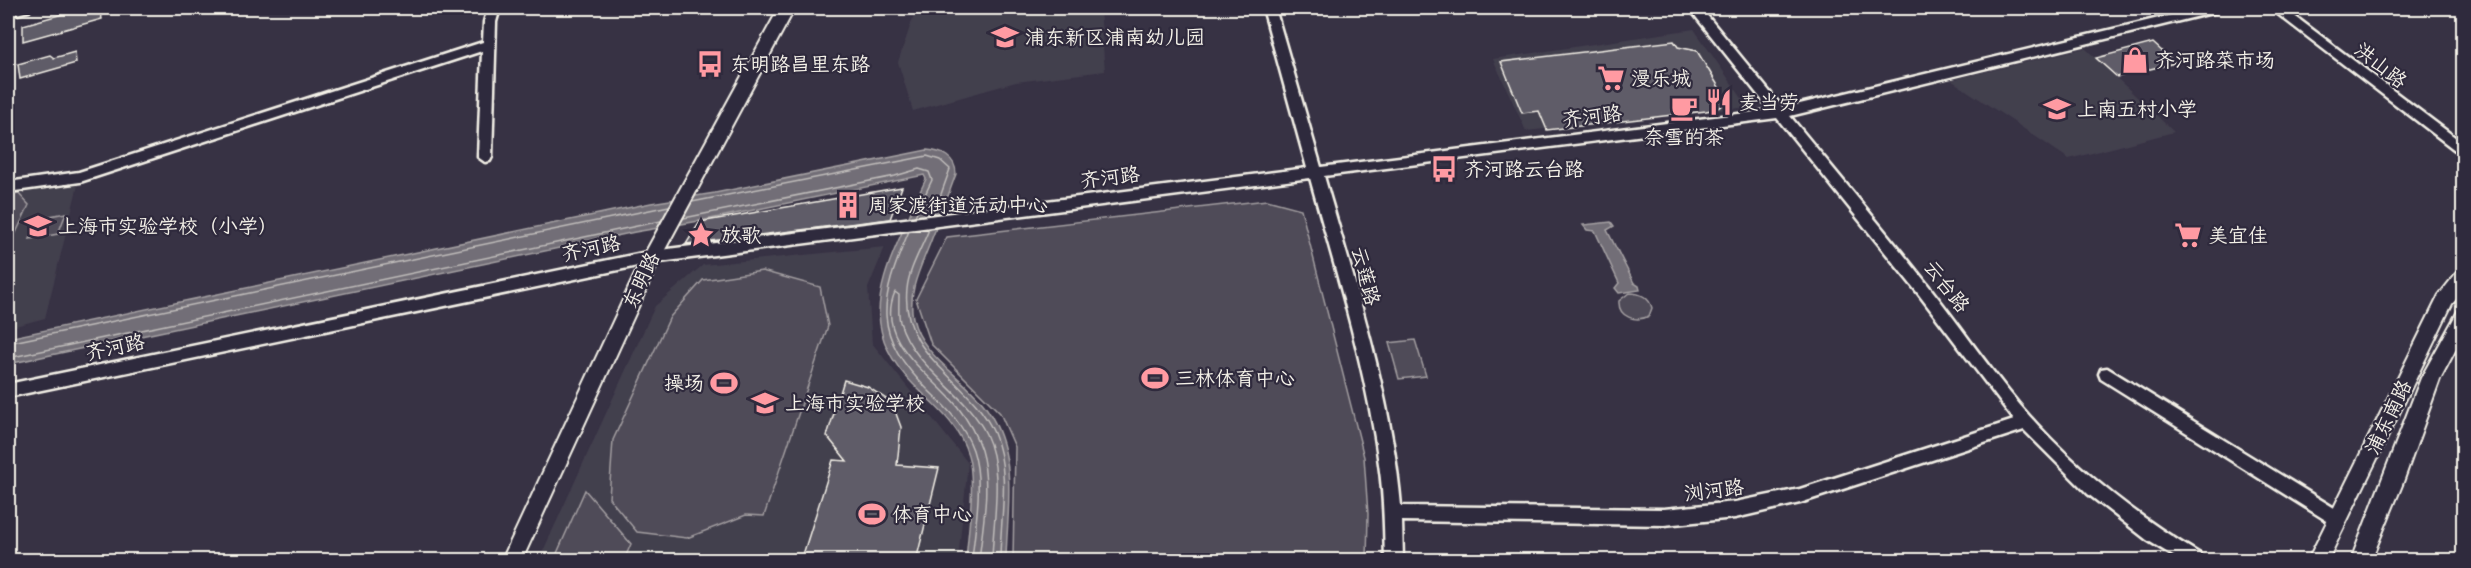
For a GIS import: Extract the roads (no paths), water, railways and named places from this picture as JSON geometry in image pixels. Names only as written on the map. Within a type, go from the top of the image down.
[{"type":"main road","name":"东明路","points":[[512,561],[652,257],[787,8]]},
{"type":"main road","name":"浦东南路","points":[[2318,561],[2445,300],[2463,276]]},
{"type":"main road","name":"浦东南路","points":[[2361,561],[2392,485],[2431,378],[2463,316]]},
{"type":"street","points":[[8,12],[25,8]]},
{"type":"street","points":[[485,157],[490,22],[494,8]]},
{"type":"street","name":"云莲路","points":[[1269,8],[1317,171],[1379,407],[1393,513],[1394,561]]},
{"type":"street","name":"云台路","points":[[1695,8],[1922,288],[2014,409],[2094,489],[2153,535],[2194,561]]},
{"type":"street","name":"齐河路","points":[[8,391],[652,257],[1781,113],[2216,8]]},
{"type":"street","name":"洪山路","points":[[2276,8],[2463,152]]},
{"type":"street","points":[[8,187],[80,177],[490,45]]},
{"type":"street","points":[[2107,374],[2338,519]]},
{"type":"street","name":"浏河路","points":[[1393,513],[1664,517],[1735,510],[1800,496],[2028,422]]},
{"type":"water","points":[[927,150],[951,159],[956,174],[914,287],[913,318],[918,332],[934,356],[987,409],[1004,445],[1009,483],[1006,560],[966,560],[971,478],[964,444],[945,416],[898,366],[887,349],[881,331],[880,295],[891,257],[926,179],[924,175],[635,232],[8,364],[8,338],[651,203],[715,193]]},
{"type":"water","points":[[1611,222],[1614,226],[1607,230],[1634,283],[1639,286],[1640,290],[1619,293],[1615,288],[1619,283],[1595,231],[1587,230],[1583,225]]},
{"type":"place","name":"浦东新区浦南幼儿园","points":[[1005,37]]},
{"type":"place","name":"齐河路菜市场","points":[[2135,60]]},
{"type":"place","name":"东明路昌里东路","points":[[710,64]]},
{"type":"place","name":"漫乐城","points":[[1611,78]]},
{"type":"place","name":"麦当劳","points":[[1719,102]]},
{"type":"place","name":"奈雪的茶","points":[[1684,108]]},
{"type":"place","name":"上南五村小学","points":[[2057,109]]},
{"type":"place","name":"齐河路云台路","points":[[1444,169]]},
{"type":"place","name":"周家渡街道活动中心","points":[[848,205]]},
{"type":"place","name":"上海市实验学校（小学）","points":[[38,226]]},
{"type":"place","name":"放歌","points":[[701,235]]},
{"type":"place","name":"美宜佳","points":[[2188,235]]},
{"type":"place","name":"三林体育中心","points":[[1155,378]]},
{"type":"place","name":"操场","points":[[724,383]]},
{"type":"place","name":"上海市实验学校","points":[[765,403]]},
{"type":"place","name":"体育中心","points":[[872,514]]}]
